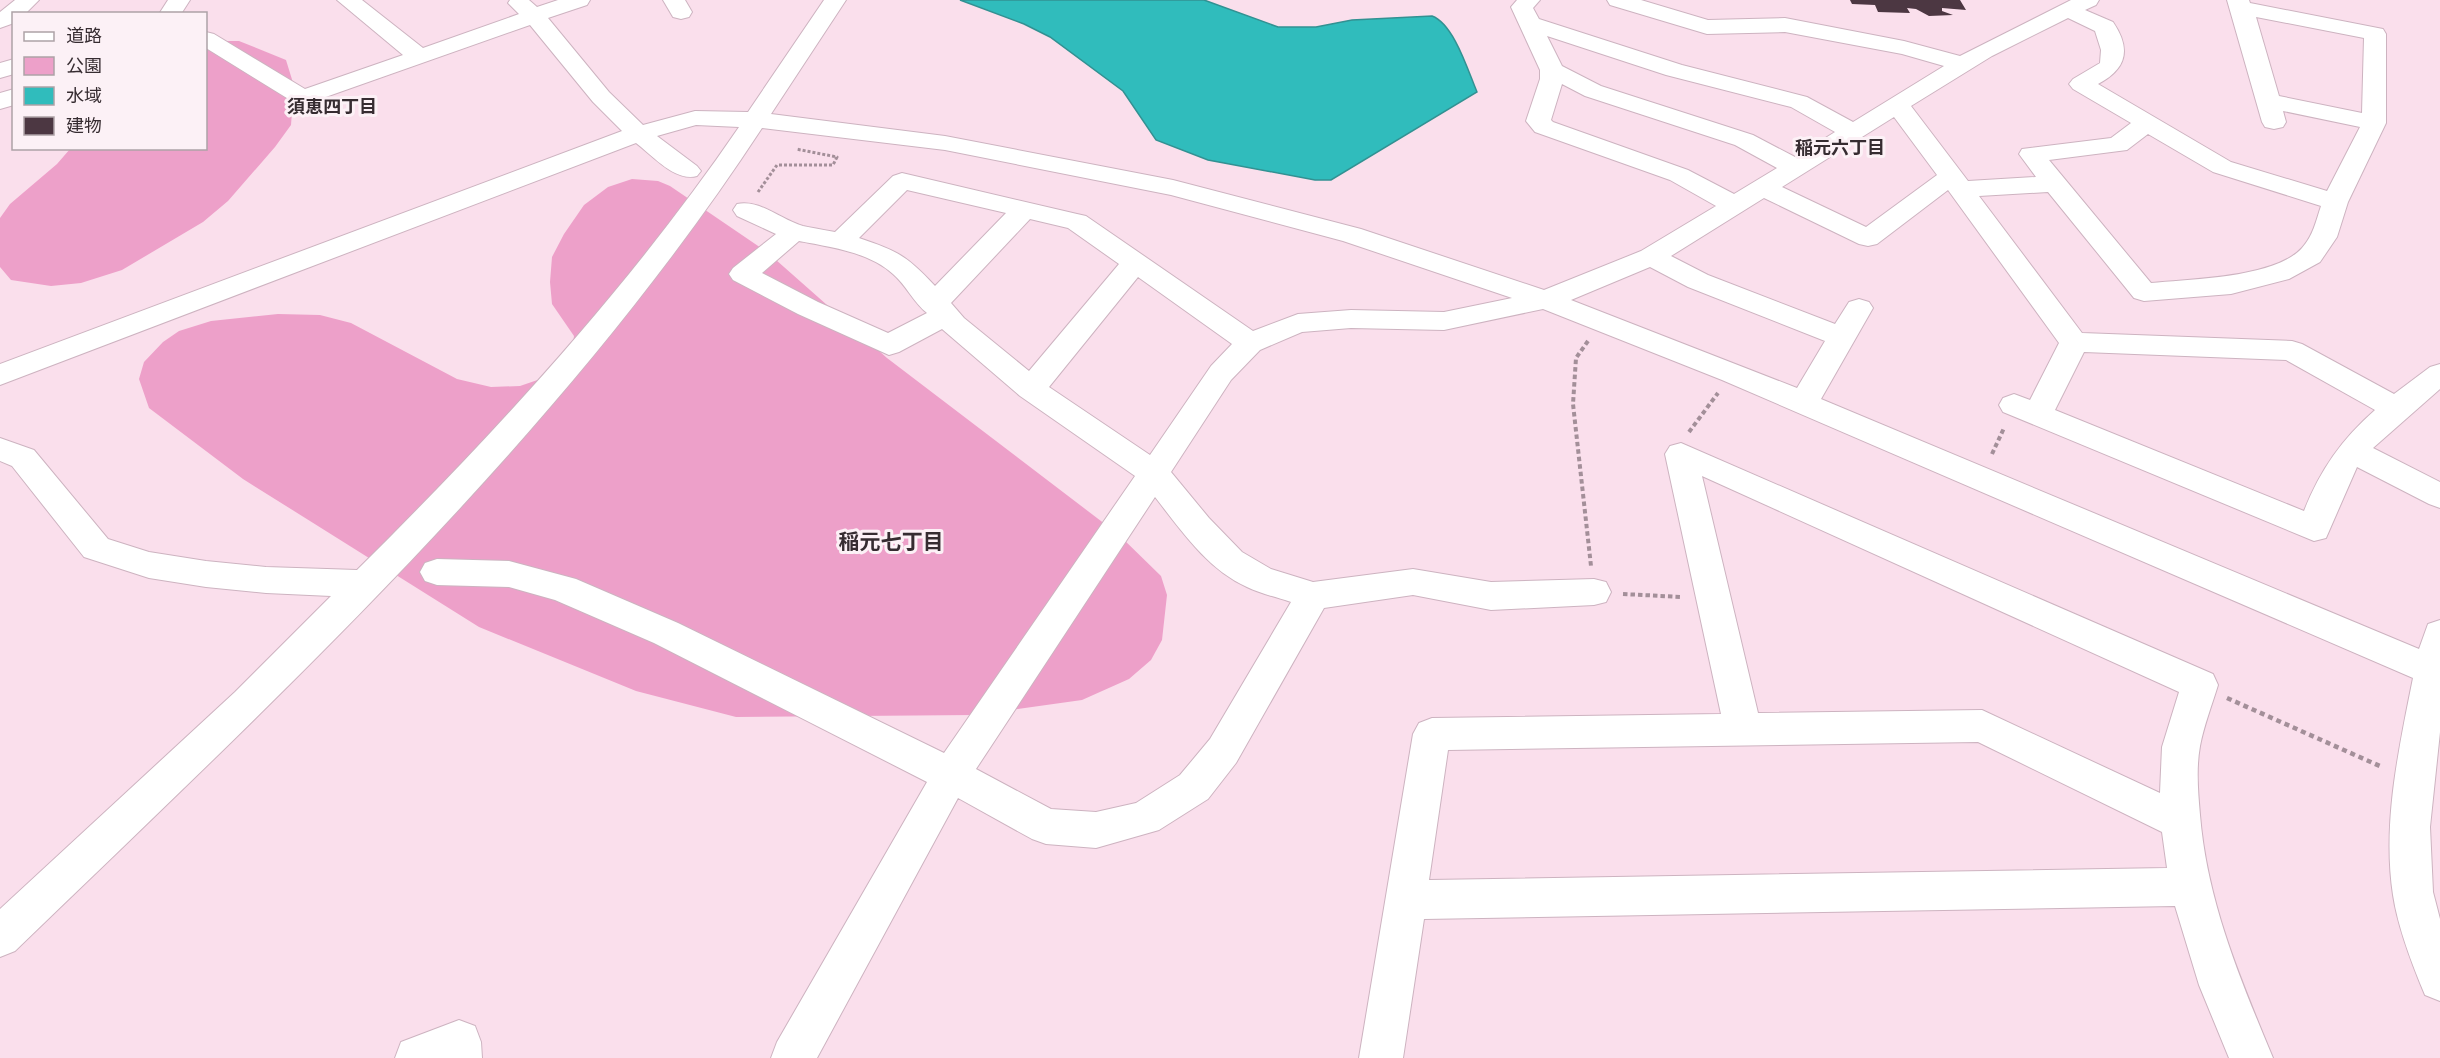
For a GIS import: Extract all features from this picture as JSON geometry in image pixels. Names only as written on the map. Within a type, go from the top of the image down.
[{"type":"street","points":[[14,12],[28,0]]},
{"type":"street","points":[[348,0],[419,56]]},
{"type":"street","points":[[516,0],[535,16],[602,99],[688,171]]},
{"type":"street","points":[[207,39],[227,49],[256,70],[303,98],[579,0]]},
{"type":"street","points":[[0,937],[248,703],[433,515],[555,382],[702,200],[835,0]]},
{"type":"street","points":[[1529,0],[1522,7],[1552,70],[1552,79],[1538,121],[1544,127],[1679,175],[1734,205]]},
{"type":"street","points":[[1618,0],[1707,27],[1785,25],[1904,48],[1964,64]]},
{"type":"street","points":[[2145,124],[2118,144],[2031,154],[2144,292],[2231,285],[2279,273],[2310,256],[2324,237],[2335,202],[2374,123],[2375,34],[2240,4],[2271,112],[2374,123]]},
{"type":"street","points":[[793,1058],[951,775],[1221,373],[1250,343],[1298,323],[1351,319],[1444,321],[1545,300],[1651,257],[1984,51],[2078,5],[2105,27],[2113,51],[2113,60],[2108,69],[2081,84],[2145,124],[2222,167],[2335,202]]},
{"type":"street","points":[[1532,24],[1674,70],[1798,102],[1853,132]]},
{"type":"street","points":[[1552,70],[1593,90],[1744,140],[1796,168]]},
{"type":"street","points":[[1898,105],[2074,342]]},
{"type":"street","points":[[0,375],[640,133],[695,118],[757,120],[945,143],[1173,188],[1352,235],[1602,321],[1732,373],[1980,479],[2438,659],[2414,782],[2408,831],[2414,895],[2440,980]]},
{"type":"street","points":[[841,241],[903,181],[1077,222],[1250,343]]},
{"type":"street","points":[[1764,188],[1868,238],[1943,181],[1957,184],[2055,184]]},
{"type":"street","points":[[746,210],[794,232],[841,241],[880,254],[902,267],[954,325],[1031,389],[1155,474],[1197,527],[1230,561],[1259,578],[1313,596],[1413,582],[1491,596],[1594,592]]},
{"type":"street","points":[[794,232],[743,274],[808,308],[889,345],[940,310],[1024,210]]},
{"type":"street","points":[[1651,257],[1698,281],[1842,337]]},
{"type":"street","points":[[1031,389],[1135,263]]},
{"type":"street","points":[[1803,403],[1859,308]]},
{"type":"street","points":[[2074,342],[2292,351],[2396,408]]},
{"type":"street","points":[[2074,342],[2026,410],[2314,528],[2333,482],[2352,451],[2396,408],[2440,374]]},
{"type":"street","points":[[0,449],[23,458],[96,548],[149,565],[206,574],[266,580],[366,584]]},
{"type":"street","points":[[2352,451],[2440,496]]},
{"type":"street","points":[[1681,454],[1743,729]]},
{"type":"street","points":[[1681,454],[2200,686],[2180,754],[2181,822],[2189,887],[2219,986],[2252,1058]]},
{"type":"street","points":[[437,572],[509,574],[564,589],[666,633],[951,775],[1046,826],[1096,830],[1144,818],[1194,787],[1223,751],[1313,596]]},
{"type":"street","points":[[1381,1058],[1432,734],[1982,726],[2181,822]]},
{"type":"street","points":[[1406,900],[2189,887]]},
{"type":"street","points":[[417,1058],[459,1042],[460,1058]]},
{"type":"path","points":[[746,210],[777,165],[834,165],[837,157],[794,149]]},
{"type":"path","points":[[1602,321],[1576,357],[1573,404],[1594,592],[1712,599]]},
{"type":"path","points":[[1681,454],[1679,445],[1732,373]]},
{"type":"path","points":[[1980,479],[2026,410]]},
{"type":"path","points":[[2200,686],[2414,782]]},
{"type":"green space","points":[[207,41],[239,41],[286,60],[294,86],[291,125],[228,201],[203,222],[122,270],[81,283],[51,286],[11,280],[0,267],[0,218],[10,204],[57,164],[69,150],[207,150]]},
{"type":"green space","points":[[632,179],[658,181],[670,186],[767,252],[887,358],[1118,534],[1161,576],[1167,595],[1162,640],[1151,660],[1129,679],[1082,700],[975,715],[736,717],[636,691],[479,627],[243,479],[149,408],[139,379],[144,362],[163,342],[179,331],[211,321],[278,314],[320,315],[351,323],[457,379],[491,387],[520,386],[555,374],[571,357],[574,336],[552,304],[550,282],[552,257],[564,234],[584,205],[608,187]]},
{"type":"water","points":[[960,0],[1204,0],[1278,27],[1316,27],[1352,20],[1432,16],[1447,28],[1454,38],[1477,92],[1331,180],[1315,180],[1208,160],[1156,140],[1123,91],[1050,37],[1024,24]]},
{"type":"building","points":[[1850,0],[1960,0],[1966,10],[1942,8],[1942,11],[1953,15],[1929,16],[1916,9],[1907,8],[1910,13],[1878,12],[1875,5],[1852,4]]},
{"type":"district","name":"須恵四丁目","points":[[332,107]]},
{"type":"district","name":"稲元六丁目","points":[[1840,148]]},
{"type":"district","name":"稲元七丁目","points":[[891,542]]}]
